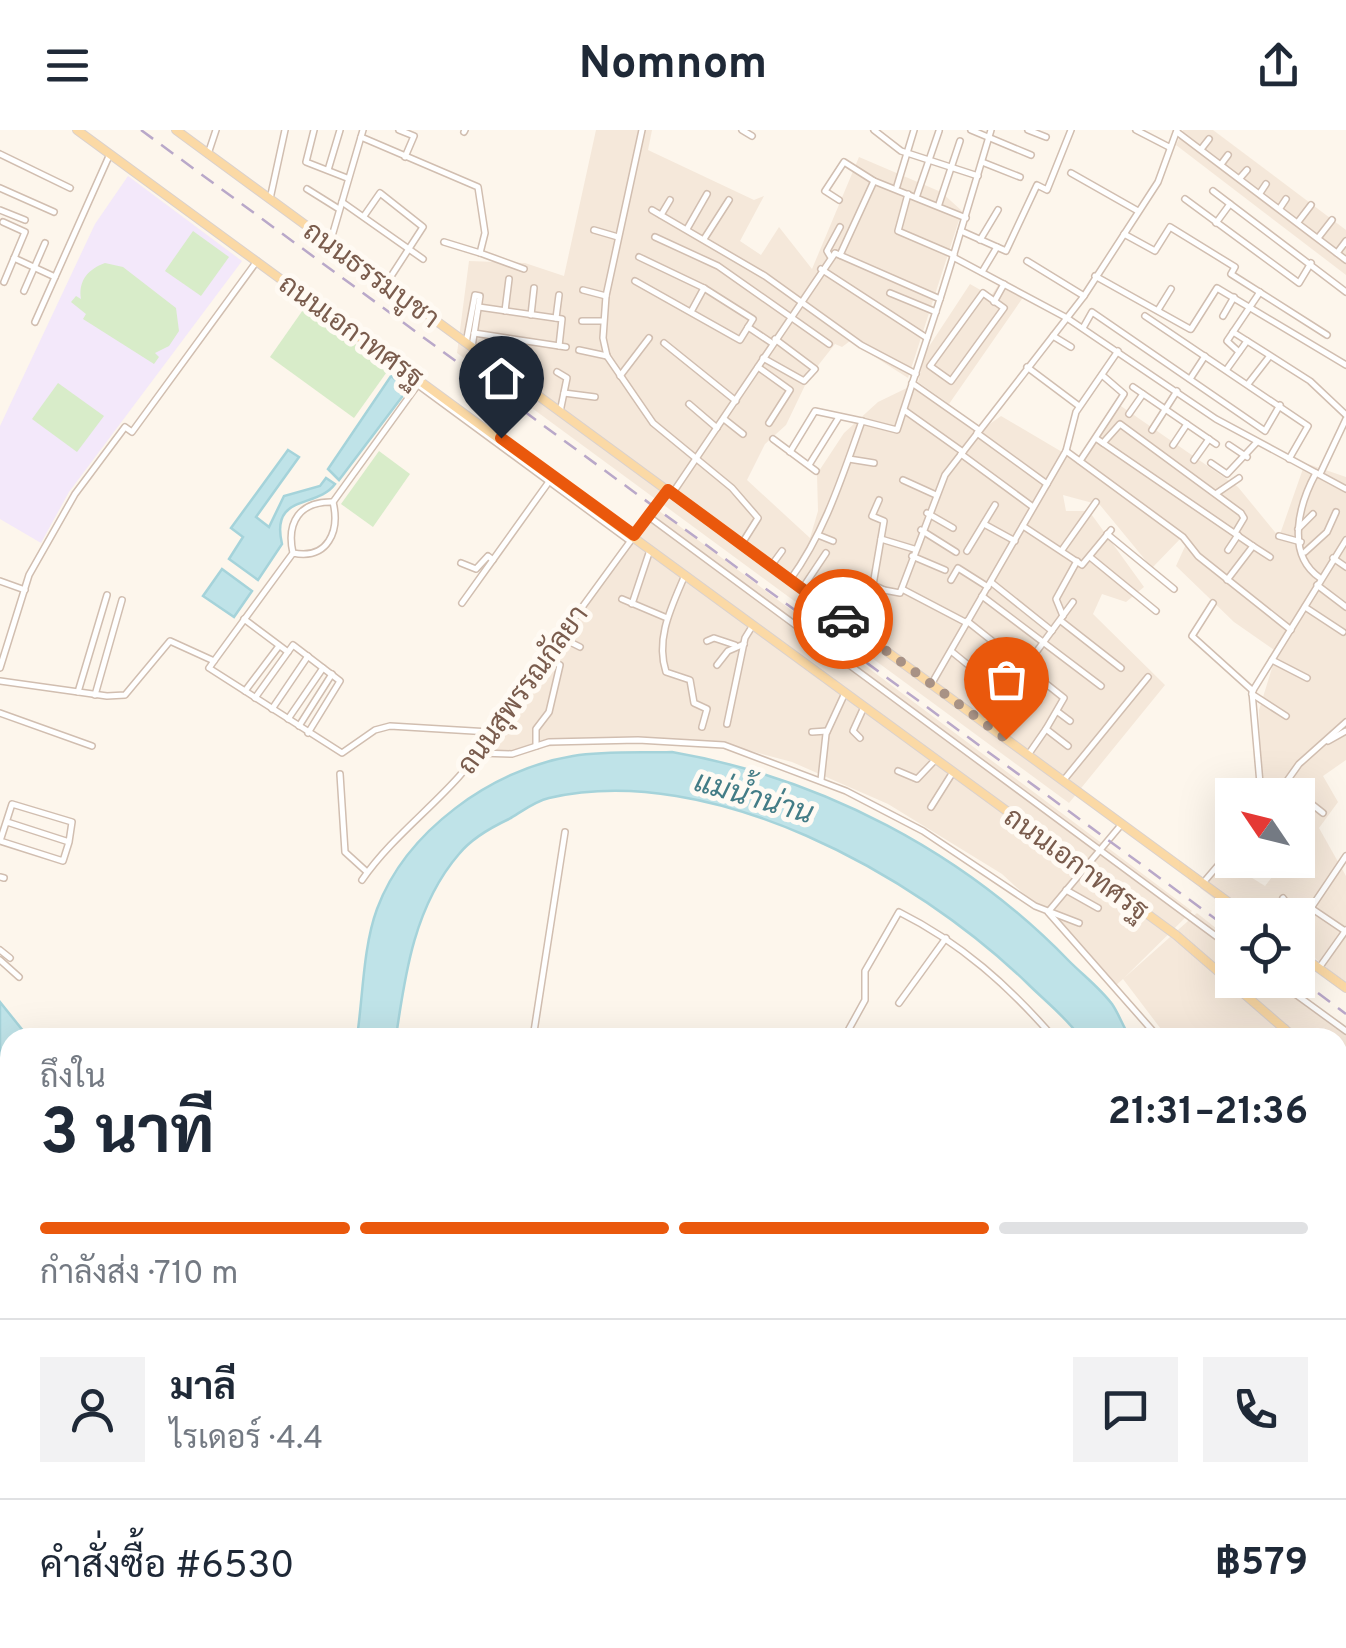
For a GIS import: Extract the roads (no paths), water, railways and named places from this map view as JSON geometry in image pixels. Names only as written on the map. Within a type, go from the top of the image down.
[{"type":"main road","name":"ถนนเอกาทศรฐ","points":[[77,130],[1206,958],[1284,1028]]},
{"type":"main road","name":"ถนนธรรมบูชา","points":[[176,130],[1223,898]]},
{"type":"main road","points":[[1315,965],[1344,982]]},
{"type":"street","points":[[208,154],[216,130]]},
{"type":"street","points":[[270,199],[285,130]]},
{"type":"street","points":[[314,130],[306,162],[348,179]]},
{"type":"street","points":[[328,170],[340,130]]},
{"type":"street","points":[[399,130],[414,136],[405,157]]},
{"type":"street","points":[[642,130],[606,296],[603,321],[607,356],[653,423],[732,488],[758,518],[741,544]]},
{"type":"street","points":[[874,130],[907,153],[978,176]]},
{"type":"street","points":[[897,186],[914,130]]},
{"type":"street","points":[[971,130],[1031,155]]},
{"type":"street","points":[[790,452],[815,411],[897,430],[991,130]]},
{"type":"street","points":[[1028,130],[1046,136]]},
{"type":"street","points":[[961,232],[1006,251],[1037,185],[1048,190],[1071,130]]},
{"type":"street","points":[[1136,130],[1170,147]]},
{"type":"street","points":[[918,196],[939,131]]},
{"type":"street","points":[[879,500],[872,516],[884,521],[874,585],[897,594],[936,495],[962,453],[1084,296],[1158,182],[1176,131],[1346,260]]},
{"type":"street","points":[[330,244],[362,134],[481,190],[480,221],[484,234],[480,253]]},
{"type":"street","points":[[1202,148],[1209,140]]},
{"type":"street","points":[[939,204],[960,141]]},
{"type":"street","points":[[0,154],[70,188]]},
{"type":"street","points":[[35,322],[110,154]]},
{"type":"street","points":[[1222,163],[1228,154]]},
{"type":"street","points":[[982,162],[1020,177]]},
{"type":"street","points":[[839,200],[825,191],[842,163],[874,181],[966,218]]},
{"type":"street","points":[[1240,178],[1247,170]]},
{"type":"street","points":[[1071,173],[1138,211]]},
{"type":"street","points":[[840,256],[874,181]]},
{"type":"street","points":[[1260,193],[1266,184]]},
{"type":"street","points":[[0,188],[54,212]]},
{"type":"street","points":[[307,189],[364,216],[423,258]]},
{"type":"street","points":[[1212,191],[1346,292]]},
{"type":"street","points":[[364,216],[380,193],[423,227],[386,284]]},
{"type":"street","points":[[687,230],[708,194]]},
{"type":"street","points":[[908,194],[898,231],[954,256],[1067,318],[1256,442],[1346,489]]},
{"type":"street","points":[[1185,199],[1299,283],[1311,263]]},
{"type":"street","points":[[1280,208],[1286,199]]},
{"type":"street","points":[[660,215],[670,200]]},
{"type":"street","points":[[704,239],[729,200]]},
{"type":"street","points":[[1216,223],[1230,204]]},
{"type":"street","points":[[1298,222],[1311,205]]},
{"type":"street","points":[[0,210],[25,220]]},
{"type":"street","points":[[652,210],[704,239],[861,345],[916,374]]},
{"type":"street","points":[[980,240],[998,210]]},
{"type":"street","points":[[1318,238],[1332,220]]},
{"type":"street","points":[[1,224],[25,232],[4,282]]},
{"type":"street","name":"ถนนสุพรรณกัลยา","points":[[362,880],[386,846],[466,774],[491,732],[648,516],[696,461],[830,256],[827,251],[840,227]]},
{"type":"street","points":[[1124,234],[1155,251],[1170,227],[1235,268],[1231,274],[1327,335]]},
{"type":"street","points":[[594,230],[618,238]]},
{"type":"street","points":[[655,237],[718,266],[830,344]]},
{"type":"street","points":[[444,242],[524,269]]},
{"type":"street","points":[[1337,253],[1346,242]]},
{"type":"street","points":[[24,291],[45,243]]},
{"type":"street","points":[[982,272],[998,247]]},
{"type":"street","points":[[830,256],[840,256],[940,299]]},
{"type":"street","points":[[635,281],[740,340],[753,320],[704,288],[639,257]]},
{"type":"street","points":[[14,258],[56,277]]},
{"type":"street","points":[[0,668],[24,590],[76,494],[125,427],[132,432],[257,261]]},
{"type":"street","points":[[1027,261],[1084,296]]},
{"type":"street","points":[[820,270],[927,338]]},
{"type":"street","points":[[1095,276],[1192,330],[1215,289],[1346,365]]},
{"type":"street","points":[[504,311],[509,279]]},
{"type":"street","points":[[994,302],[1004,284]]},
{"type":"street","points":[[531,315],[534,288]]},
{"type":"street","points":[[692,310],[704,288]]},
{"type":"street","points":[[1158,310],[1171,289]]},
{"type":"street","points":[[583,290],[606,296]]},
{"type":"street","points":[[890,292],[936,312]]},
{"type":"street","points":[[1240,352],[1227,343],[1260,292]]},
{"type":"street","points":[[983,293],[994,302],[1004,308],[951,381],[930,366],[983,293]]},
{"type":"street","points":[[475,295],[480,296],[469,345],[475,295]]},
{"type":"street","points":[[556,318],[559,295]]},
{"type":"street","points":[[1223,316],[1234,298]]},
{"type":"street","points":[[474,332],[562,346],[562,319],[478,307]]},
{"type":"street","points":[[1084,328],[1092,312],[1265,431],[1280,405]]},
{"type":"street","points":[[1145,316],[1311,424],[1289,459]]},
{"type":"street","points":[[582,320],[603,321]]},
{"type":"street","points":[[1298,334],[1307,322]]},
{"type":"street","points":[[748,327],[815,369],[804,381],[763,358]]},
{"type":"street","points":[[1234,332],[1330,396],[1330,402],[1346,417],[1298,512],[1298,529],[1310,570],[1346,607]]},
{"type":"street","points":[[1053,336],[1071,348]]},
{"type":"street","points":[[620,376],[649,338]]},
{"type":"street","points":[[1227,370],[1247,342]]},
{"type":"street","points":[[664,344],[737,401]]},
{"type":"street","points":[[579,350],[607,356]]},
{"type":"street","points":[[932,684],[1066,451],[1080,406],[1118,351]]},
{"type":"street","points":[[1190,379],[1206,356]]},
{"type":"street","points":[[1248,384],[1269,357]]},
{"type":"street","points":[[758,367],[790,390],[769,424]]},
{"type":"street","points":[[1028,367],[1080,406]]},
{"type":"street","points":[[557,372],[566,376],[560,412]]},
{"type":"street","points":[[1100,441],[1124,391],[1102,375]]},
{"type":"street","points":[[912,382],[1047,484]]},
{"type":"street","points":[[293,552],[312,553],[331,540],[336,526],[333,502],[420,383]]},
{"type":"street","points":[[1132,386],[1216,444]]},
{"type":"street","points":[[1152,430],[1177,391]]},
{"type":"street","points":[[564,393],[596,397]]},
{"type":"street","points":[[1129,414],[1143,394]]},
{"type":"street","points":[[689,404],[718,428]]},
{"type":"street","points":[[904,410],[1033,508]]},
{"type":"street","points":[[809,465],[840,416]]},
{"type":"street","points":[[724,419],[743,434]]},
{"type":"street","points":[[790,580],[818,535],[862,420]]},
{"type":"street","points":[[1080,461],[1120,424],[1244,516],[1228,550]]},
{"type":"street","points":[[1172,445],[1187,424]]},
{"type":"street","points":[[773,439],[816,471]]},
{"type":"street","points":[[1194,460],[1209,439]]},
{"type":"street","points":[[1100,441],[1270,557]]},
{"type":"street","points":[[1211,463],[1227,474],[1247,457],[1256,442]]},
{"type":"street","points":[[1229,445],[1247,457]]},
{"type":"street","points":[[1066,451],[1183,537],[1227,580],[1290,630]]},
{"type":"street","points":[[849,458],[874,463]]},
{"type":"street","points":[[1218,494],[1239,478]]},
{"type":"street","points":[[462,603],[551,479]]},
{"type":"street","points":[[903,480],[936,495]]},
{"type":"street","points":[[333,502],[311,505],[297,515],[290,527],[293,552],[209,668],[342,753],[376,730],[390,726],[491,732]]},
{"type":"street","points":[[1062,550],[1096,502]]},
{"type":"street","points":[[967,550],[995,504]]},
{"type":"street","points":[[1304,552],[1326,532],[1336,512]]},
{"type":"street","points":[[928,513],[953,528]]},
{"type":"street","points":[[1298,529],[1313,514]]},
{"type":"street","points":[[648,516],[1215,936]]},
{"type":"street","points":[[984,524],[1015,541]]},
{"type":"street","points":[[1023,526],[1082,565],[1109,532],[1174,589]]},
{"type":"street","points":[[921,530],[956,552]]},
{"type":"street","points":[[818,535],[833,542]]},
{"type":"street","points":[[1279,536],[1301,542]]},
{"type":"street","points":[[882,539],[945,570]]},
{"type":"street","points":[[1260,778],[1253,692],[1346,540]]},
{"type":"street","points":[[1227,580],[1254,546]]},
{"type":"street","points":[[632,604],[651,548]]},
{"type":"street","points":[[771,566],[782,551]]},
{"type":"street","points":[[802,589],[826,554]]},
{"type":"street","points":[[461,562],[476,569],[488,556],[493,560]]},
{"type":"street","points":[[1090,557],[1156,611]]},
{"type":"street","points":[[1334,558],[1346,566]]},
{"type":"street","points":[[1077,561],[1056,599],[1062,618],[1121,668]]},
{"type":"street","points":[[951,580],[958,568],[989,585],[1052,631]]},
{"type":"street","points":[[685,575],[667,618],[662,649],[664,668],[690,680],[694,703],[707,709],[702,727]]},
{"type":"street","points":[[0,581],[24,590]]},
{"type":"street","points":[[902,588],[966,622],[1065,702]]},
{"type":"street","points":[[876,643],[884,590]]},
{"type":"street","points":[[78,692],[107,595]]},
{"type":"street","points":[[982,596],[1101,686]]},
{"type":"street","points":[[95,695],[122,600]]},
{"type":"street","points":[[622,600],[667,618]]},
{"type":"street","points":[[984,722],[1073,602]]},
{"type":"street","points":[[1213,603],[1192,636],[1253,692],[1286,716]]},
{"type":"street","points":[[1305,607],[1343,632]]},
{"type":"street","points":[[244,619],[288,652]]},
{"type":"street","points":[[717,665],[741,645],[753,626]]},
{"type":"street","points":[[560,637],[580,647]]},
{"type":"street","points":[[708,641],[714,638],[741,645]]},
{"type":"street","points":[[0,681],[95,695],[125,695],[170,641],[214,660]]},
{"type":"street","points":[[255,698],[292,644],[340,681],[308,732]]},
{"type":"street","points":[[728,724],[741,645]]},
{"type":"street","points":[[245,691],[280,646]]},
{"type":"street","points":[[951,651],[1005,695]]},
{"type":"street","points":[[272,709],[308,656]]},
{"type":"street","points":[[536,746],[536,729],[552,703],[560,665],[545,657]]},
{"type":"street","points":[[1272,660],[1307,678]]},
{"type":"street","points":[[288,719],[324,668]]},
{"type":"street","points":[[299,726],[332,674]]},
{"type":"street","points":[[1064,781],[1148,677]]},
{"type":"street","points":[[820,780],[827,730],[845,693]]},
{"type":"street","points":[[1028,755],[1072,693]]},
{"type":"street","points":[[860,738],[853,731],[864,707]]},
{"type":"street","points":[[0,712],[92,746]]},
{"type":"street","points":[[1058,712],[1070,721]]},
{"type":"street","points":[[1290,778],[1346,722]]},
{"type":"street","points":[[1046,729],[1068,746]]},
{"type":"street","points":[[812,732],[827,730]]},
{"type":"street","points":[[1325,742],[1346,731]]},
{"type":"street","points":[[480,753],[512,754],[549,742],[638,740],[724,745],[820,780],[923,831],[1048,912],[1080,923]]},
{"type":"street","points":[[898,772],[917,780],[936,760]]},
{"type":"street","points":[[931,808],[953,772]]},
{"type":"street","points":[[340,774],[345,852],[367,872]]},
{"type":"street","points":[[12,804],[71,821],[63,861],[0,841],[1,836],[12,804]]},
{"type":"street","points":[[1315,806],[1324,813]]},
{"type":"street","points":[[7,822],[69,842]]},
{"type":"street","points":[[1048,912],[1122,824]]},
{"type":"street","points":[[535,1028],[566,832]]},
{"type":"street","points":[[1319,968],[1346,931],[1311,908],[1346,856]]},
{"type":"street","points":[[1203,883],[1215,869]]},
{"type":"street","points":[[1066,890],[1098,908]]},
{"type":"street","points":[[850,1028],[865,1000],[865,970],[900,912],[946,938],[995,974],[1045,1028]]},
{"type":"street","points":[[1048,912],[1151,1028]]},
{"type":"street","points":[[899,1003],[946,938]]},
{"type":"street","points":[[0,950],[10,958]]},
{"type":"street","points":[[0,960],[19,978]]},
{"type":"street","points":[[1301,998],[1342,1028]]},
{"type":"water","points":[[391,376],[408,389],[339,480],[328,469]]},
{"type":"water","points":[[288,450],[299,457],[256,517],[269,527],[284,496],[320,486],[326,478],[335,484],[327,492],[289,509],[280,528],[282,544],[258,580],[229,559],[243,537],[231,528]]},
{"type":"water","points":[[222,569],[252,591],[234,617],[203,596]]},
{"type":"water","name":"แม่น้ำน่าน","points":[[672,752],[728,764],[782,780],[887,825],[983,886],[1028,922],[1112,1004],[1125,1028],[1072,1028],[981,942],[927,903],[869,867],[806,836],[742,812],[676,796],[611,791],[544,799],[464,849],[444,874],[422,917],[408,964],[397,1028],[358,1028],[372,924],[390,881],[408,854],[456,808],[512,774],[573,756]]},
{"type":"water","points":[[0,1002],[21,1028],[0,1028]]},
{"type":"railway","points":[[141,130],[1215,919]]},
{"type":"railway","points":[[1315,991],[1346,1014]]}]
